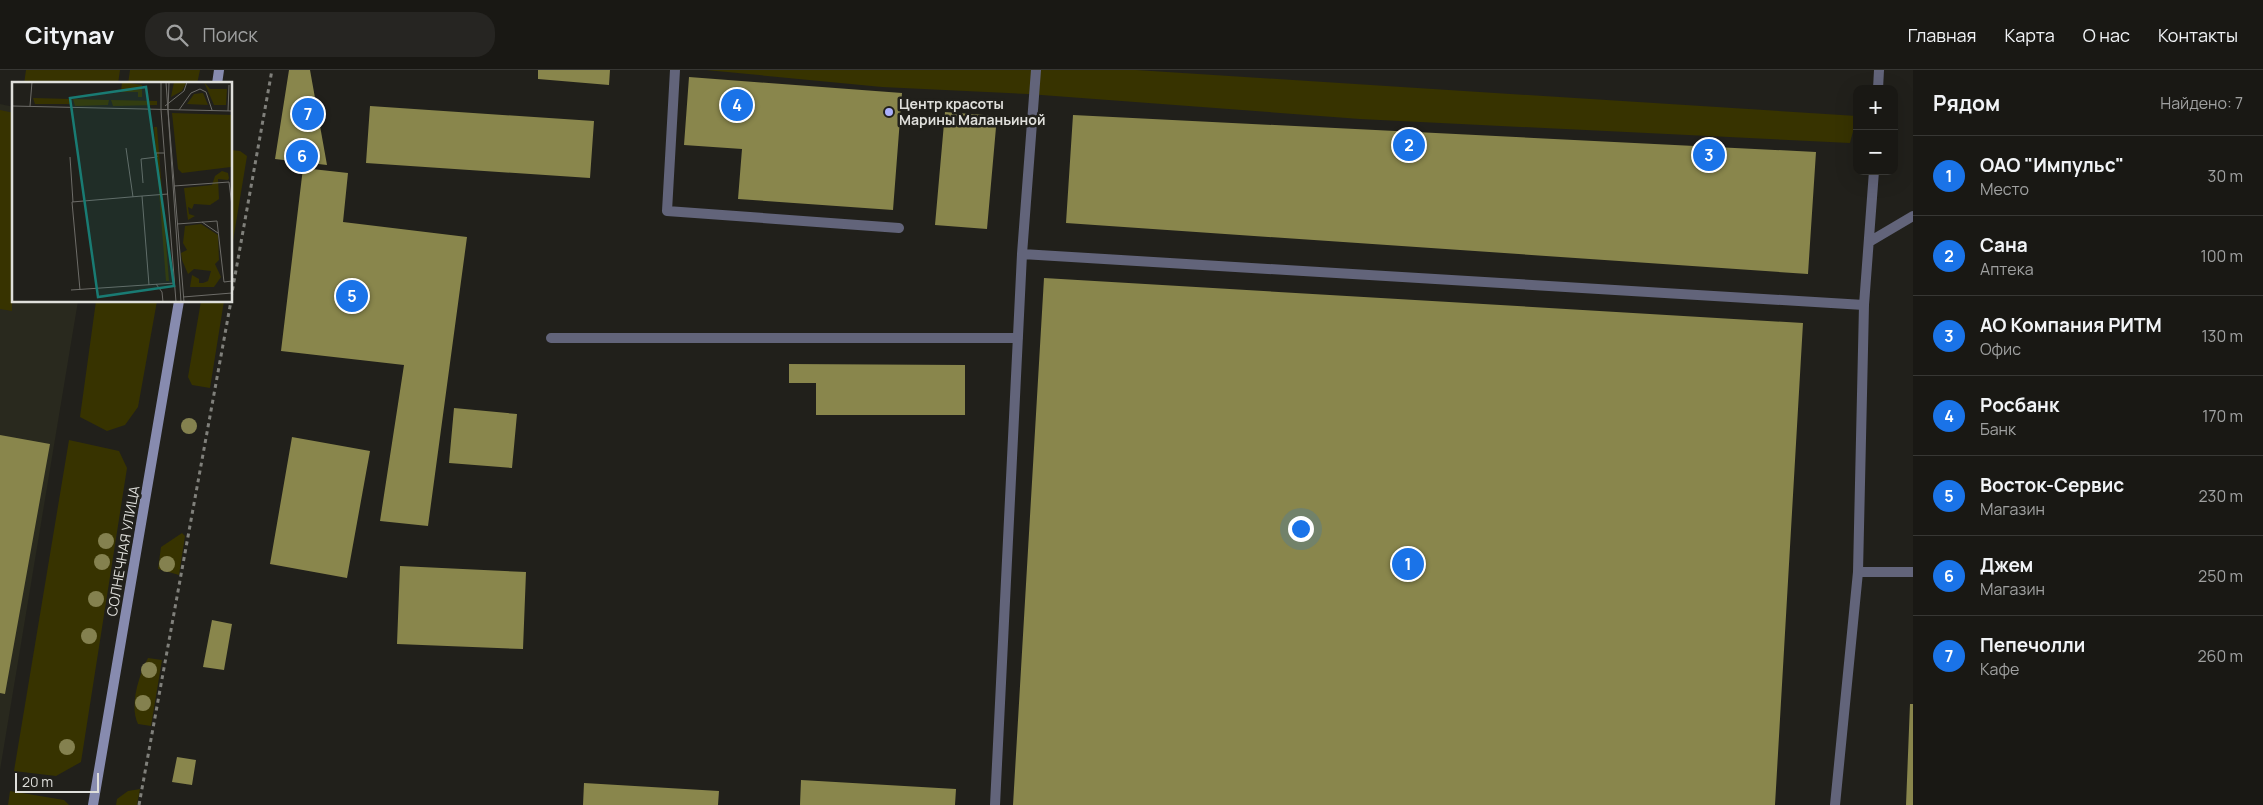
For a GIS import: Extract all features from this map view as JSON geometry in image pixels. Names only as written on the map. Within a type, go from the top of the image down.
[{"type":"main road","name":"СОЛНЕЧНАЯ УЛИЦА","points":[[93,805],[179,302]]},
{"type":"lane","points":[[675,70],[667,211],[899,228]]},
{"type":"lane","points":[[995,805],[1022,254],[1036,70]]},
{"type":"lane","points":[[1878,85],[1879,70]]},
{"type":"lane","points":[[1835,805],[1858,572],[1864,305],[1874,175]]},
{"type":"lane","points":[[1869,242],[1913,216]]},
{"type":"lane","points":[[1022,254],[1864,305]]},
{"type":"lane","points":[[550,338],[1018,338]]},
{"type":"lane","points":[[1858,572],[1913,572]]},
{"type":"path","points":[[232,294],[272,70]]},
{"type":"path","points":[[139,805],[231,302]]},
{"type":"shaded area","points":[[26,70],[120,70],[118,82],[24,82]]},
{"type":"shaded area","points":[[130,70],[200,70],[197,82],[128,82]]},
{"type":"shaded area","points":[[706,70],[1136,70],[1853,116],[1853,131],[1850,143],[1360,119],[1028,94],[882,87]]},
{"type":"shaded area","points":[[0,104],[12,107],[12,302],[78,302],[0,770]]},
{"type":"shaded area","points":[[0,110],[12,113],[12,311],[0,309]]},
{"type":"shaded area","points":[[232,150],[240,151],[247,156],[232,247]]},
{"type":"shaded area","points":[[96,302],[157,302],[138,407],[125,425],[107,431],[80,417]]},
{"type":"shaded area","points":[[201,302],[224,302],[210,388],[192,385],[188,377]]},
{"type":"shaded area","points":[[69,440],[119,451],[127,468],[81,762],[56,776],[14,771]]},
{"type":"shaded area","points":[[182,533],[185,536],[179,575],[158,569],[161,547]]},
{"type":"shaded area","points":[[148,658],[162,660],[151,726],[138,724],[134,708],[141,673]]},
{"type":"shaded area","points":[[140,789],[137,805],[116,805],[117,799],[128,791]]},
{"type":"shaded area","points":[[10,791],[64,800],[69,805],[8,805]]},
{"type":"building","points":[[289,70],[310,70],[327,165],[275,159]]},
{"type":"building","points":[[538,70],[610,70],[609,85],[538,79]]},
{"type":"building","points":[[689,77],[902,93],[893,210],[738,199],[742,149],[684,145]]},
{"type":"building","points":[[370,106],[594,121],[590,178],[366,163]]},
{"type":"building","points":[[945,112],[997,116],[987,229],[935,225]]},
{"type":"building","points":[[1073,115],[1816,152],[1808,274],[1066,223]]},
{"type":"building","points":[[303,168],[348,173],[343,222],[467,237],[428,526],[380,521],[404,365],[281,351]]},
{"type":"building","points":[[1044,278],[1803,323],[1775,805],[1013,805]]},
{"type":"building","points":[[789,364],[965,365],[965,415],[816,415],[816,383],[789,383]]},
{"type":"building","points":[[454,408],[517,414],[512,468],[449,463]]},
{"type":"building","points":[[0,435],[50,444],[5,694],[0,693]]},
{"type":"building","points":[[292,437],[370,451],[347,578],[270,564]]},
{"type":"building","points":[[400,566],[526,572],[523,649],[397,644]]},
{"type":"building","points":[[212,620],[232,624],[224,670],[203,667]]},
{"type":"building","points":[[1910,704],[1913,704],[1913,805],[1906,805]]},
{"type":"building","points":[[177,757],[196,760],[192,785],[172,782]]},
{"type":"building","points":[[801,780],[956,789],[955,805],[800,805]]},
{"type":"building","points":[[584,783],[719,791],[718,805],[583,805]]},
{"type":"place","name":"Росбанк","points":[[737,105]]},
{"type":"place","name":"Центр красоты Марины Маланьиной","points":[[889,112]]},
{"type":"place","name":"Пепечолли","points":[[308,114]]},
{"type":"place","name":"Сана","points":[[1409,145]]},
{"type":"place","name":"АО Компания РИТМ","points":[[1709,155]]},
{"type":"place","name":"Джем","points":[[302,156]]},
{"type":"place","name":"Восток-Сервис","points":[[352,296]]},
{"type":"place","name":"ОАО \"Импульс\"","points":[[1408,564]]}]
